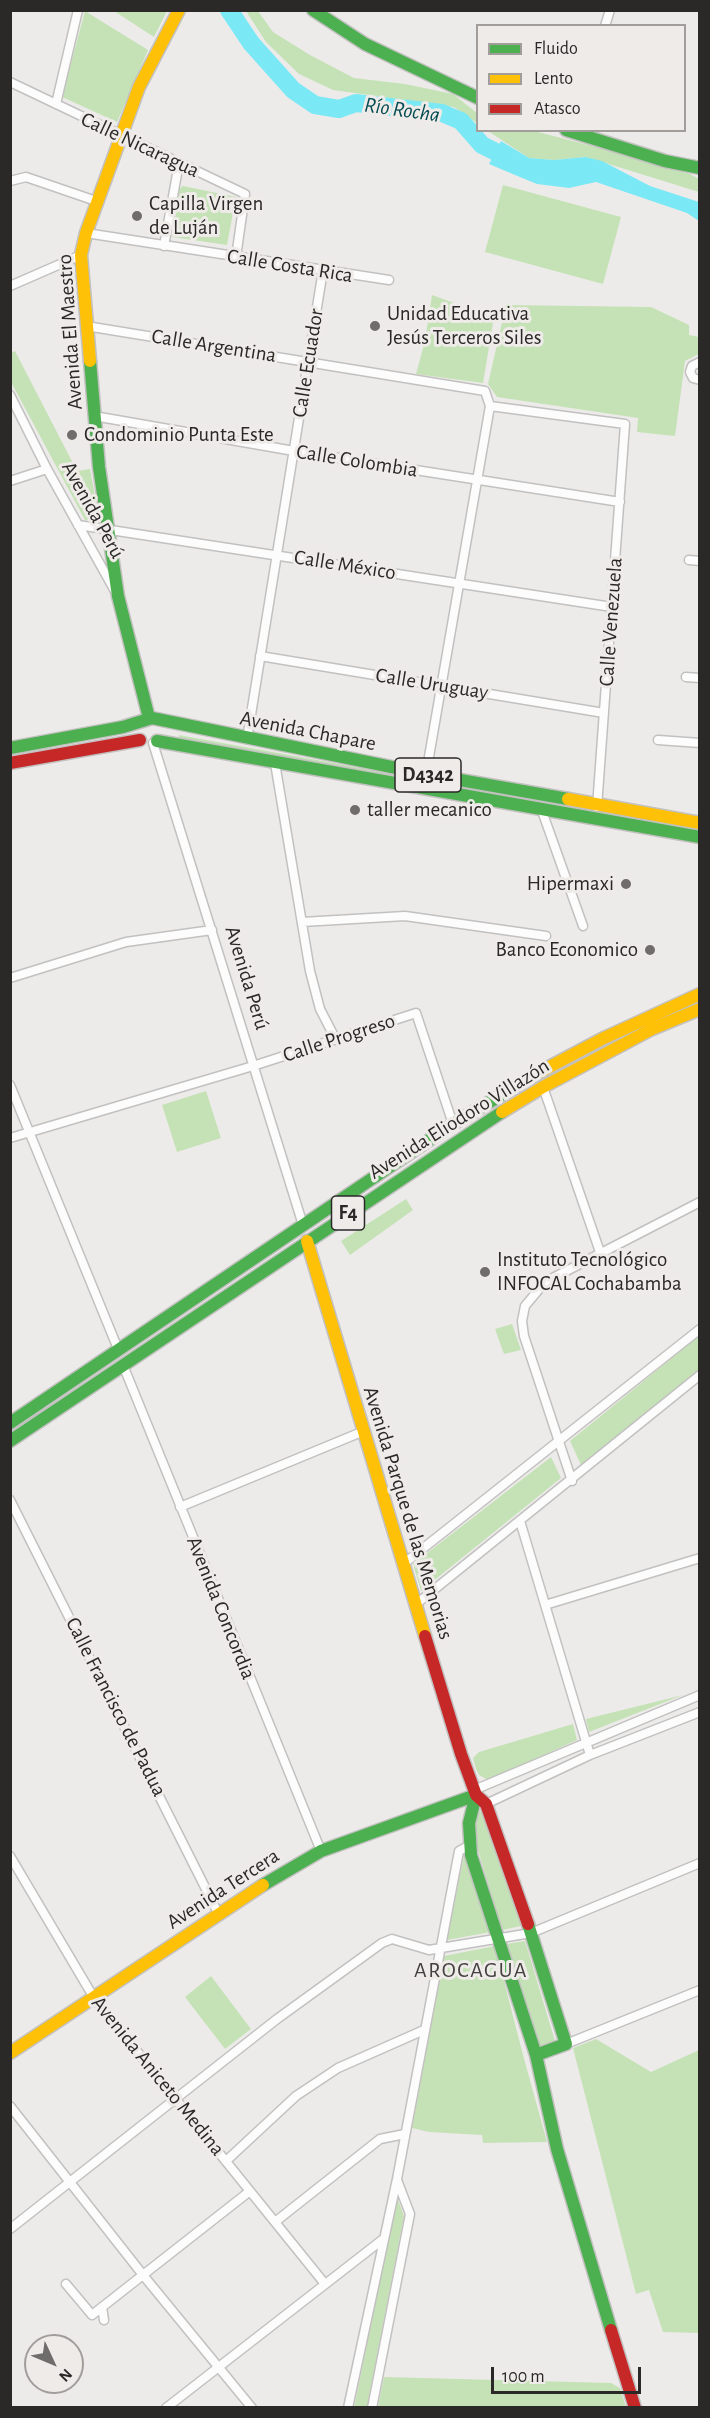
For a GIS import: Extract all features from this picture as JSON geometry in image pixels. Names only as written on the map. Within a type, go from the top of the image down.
[{"type":"main road","name":"Avenida El Maestro","points":[[118,596],[94,416],[81,255],[86,233],[139,87],[179,10]]},
{"type":"main road","points":[[313,10],[364,44],[476,98]]},
{"type":"main road","points":[[573,132],[665,161],[699,168]]},
{"type":"main road","name":"Avenida Perú","points":[[118,596],[142,681],[149,721]]},
{"type":"main road","points":[[140,740],[137,732],[149,721],[162,732],[155,742]]},
{"type":"main road","name":"Avenida Chapare","points":[[10,748],[149,721],[699,823]]},
{"type":"main road","name":"D4342","points":[[10,763],[140,740],[155,742]]},
{"type":"main road","name":"Avenida Chapare","points":[[155,742],[699,837]]},
{"type":"main road","name":"Avenida Eliodoro Villazón","points":[[10,1423],[453,1125],[538,1072],[604,1038],[699,994]]},
{"type":"main road","name":"Avenida Eliodoro Villazón","points":[[10,1441],[460,1138],[543,1087],[652,1029],[699,1009]]},
{"type":"main road","name":"Avenida Parque de las Memorias","points":[[307,1241],[402,1565],[475,1792]]},
{"type":"main road","points":[[475,1792],[486,1804],[531,1933],[566,2044],[537,2055]]},
{"type":"main road","points":[[475,1792],[470,1813],[470,1845],[537,2055],[557,2149],[635,2408]]},
{"type":"main road","name":"Avenida Tercera","points":[[10,2053],[280,1874],[321,1851],[475,1792]]},
{"type":"street","points":[[56,104],[78,10]]},
{"type":"street","name":"Calle Nicaragua","points":[[10,82],[122,138],[245,194],[236,257]]},
{"type":"street","points":[[164,246],[179,163]]},
{"type":"street","points":[[10,182],[26,177],[99,202]]},
{"type":"street","name":"Calle Costa Rica","points":[[86,233],[389,280]]},
{"type":"street","points":[[10,286],[81,255]]},
{"type":"street","name":"Calle Ecuador","points":[[247,739],[323,270]]},
{"type":"street","name":"Calle Argentina","points":[[86,326],[485,391],[490,406]]},
{"type":"street","points":[[699,362],[692,366],[690,372],[693,378],[699,380]]},
{"type":"street","name":"Avenida Perú","points":[[10,395],[47,469],[118,596]]},
{"type":"street","points":[[426,774],[490,406]]},
{"type":"street","name":"Calle Venezuela","points":[[490,406],[625,424],[595,820]]},
{"type":"street","name":"Calle Colombia","points":[[94,416],[294,451],[620,502]]},
{"type":"street","points":[[10,481],[47,469]]},
{"type":"street","name":"Calle México","points":[[78,525],[612,607]]},
{"type":"street","points":[[689,560],[699,561]]},
{"type":"street","name":"Calle Uruguay","points":[[260,656],[604,712]]},
{"type":"street","points":[[686,677],[699,678]]},
{"type":"street","points":[[657,740],[699,743]]},
{"type":"street","name":"Avenida Perú","points":[[155,742],[303,1225]]},
{"type":"street","points":[[275,763],[310,971],[320,1009],[336,1040]]},
{"type":"street","points":[[542,811],[583,926]]},
{"type":"street","points":[[302,922],[405,916],[546,936]]},
{"type":"street","points":[[10,978],[126,942],[212,930]]},
{"type":"street","name":"Calle Progreso","points":[[10,1138],[253,1066],[416,1013],[453,1125]]},
{"type":"street","points":[[10,1085],[118,1349]]},
{"type":"street","points":[[543,1087],[601,1255]]},
{"type":"street","points":[[572,1481],[524,1336],[522,1321],[525,1306],[545,1282],[601,1255],[699,1202]]},
{"type":"street","points":[[402,1565],[699,1329]]},
{"type":"street","name":"Avenida Concordia","points":[[123,1365],[321,1851]]},
{"type":"street","points":[[415,1605],[572,1481],[699,1375]]},
{"type":"street","points":[[180,1507],[364,1431]]},
{"type":"street","name":"Calle Francisco de Padua","points":[[10,1500],[219,1915]]},
{"type":"street","points":[[520,1521],[590,1755]]},
{"type":"street","points":[[545,1605],[699,1558]]},
{"type":"street","name":"Avenida Tercera","points":[[475,1792],[586,1741],[699,1695]]},
{"type":"street","points":[[486,1804],[590,1755],[699,1712]]},
{"type":"street","points":[[348,2408],[382,2240],[397,2179],[459,1851],[470,1845]]},
{"type":"street","name":"Avenida Aniceto Medina","points":[[10,1856],[94,1998],[178,2099],[325,2284]]},
{"type":"street","points":[[10,2229],[277,2019],[382,1942],[392,1939],[429,1950],[531,1933],[699,1863]]},
{"type":"street","points":[[566,2044],[699,1990]]},
{"type":"street","points":[[226,2161],[296,2096],[338,2068],[424,2030]]},
{"type":"street","points":[[10,2106],[143,2276],[219,2365],[252,2408]]},
{"type":"street","points":[[275,2222],[380,2139],[405,2134]]},
{"type":"street","points":[[372,2408],[410,2214],[397,2179]]},
{"type":"street","points":[[66,2284],[93,2315],[250,2191]]},
{"type":"street","points":[[166,2408],[382,2240]]},
{"type":"street","points":[[102,2307],[104,2320]]},
{"type":"green space","points":[[85,11],[148,50],[117,122],[62,97]]},
{"type":"green space","points":[[114,11],[167,11],[154,37]]},
{"type":"green space","points":[[246,11],[258,11],[273,32],[354,78],[405,84],[453,94],[476,112],[476,122],[454,107],[333,90],[299,74],[266,42]]},
{"type":"green space","points":[[490,132],[538,132],[596,147],[690,174],[699,179],[699,192],[586,157],[554,160],[529,158]]},
{"type":"green space","points":[[503,185],[621,217],[603,284],[485,252]]},
{"type":"green space","points":[[183,186],[236,197],[227,245],[172,237],[179,189]]},
{"type":"green space","points":[[432,295],[457,304],[493,323],[483,383],[416,374],[425,341]]},
{"type":"green space","points":[[506,305],[651,307],[689,325],[689,335],[699,337],[699,354],[685,361],[675,436],[637,432],[638,418],[497,397],[488,384]]},
{"type":"green space","points":[[15,351],[77,471],[90,469],[100,522],[85,520],[11,382],[11,353]]},
{"type":"green space","points":[[179,735],[588,809],[587,813],[179,738]]},
{"type":"green space","points":[[206,1091],[221,1138],[177,1152],[162,1105]]},
{"type":"green space","points":[[406,1199],[413,1210],[350,1255],[341,1241]]},
{"type":"green space","points":[[512,1324],[521,1350],[504,1354],[495,1329]]},
{"type":"green space","points":[[699,1336],[699,1370],[582,1467],[570,1441]]},
{"type":"green space","points":[[551,1457],[561,1478],[421,1591],[413,1564]]},
{"type":"green space","points":[[683,1695],[589,1732],[586,1719]]},
{"type":"green space","points":[[573,1724],[577,1740],[488,1780],[479,1775],[473,1758],[479,1752]]},
{"type":"green space","points":[[483,1811],[521,1926],[502,1930],[470,1823],[472,1814]]},
{"type":"green space","points":[[466,1845],[491,1932],[447,1940]]},
{"type":"green space","points":[[525,1941],[555,2041],[537,2048],[506,1944]]},
{"type":"green space","points":[[495,1946],[547,2142],[483,2143],[482,2135],[429,2132],[412,2128],[444,1956]]},
{"type":"green space","points":[[211,1976],[251,2029],[225,2049],[185,1997]]},
{"type":"green space","points":[[596,2039],[651,2072],[699,2050],[699,2333],[663,2332],[649,2290],[636,2294],[573,2048]]},
{"type":"green space","points":[[397,2197],[404,2216],[367,2407],[354,2408]]},
{"type":"green space","points":[[384,2377],[611,2383],[620,2388],[626,2407],[378,2407]]},
{"type":"water","name":"Río Rocha","points":[[501,141],[529,158],[554,160],[586,157],[602,161],[650,186],[699,202],[699,221],[687,213],[596,182],[569,188],[537,184],[489,164]]},
{"type":"waterway","name":"Río Rocha","points":[[229,10],[251,43],[293,90],[315,105],[339,109],[356,103],[442,113],[461,121],[482,145],[516,162]]},
{"type":"traffic: fast","points":[[313,10],[365,44],[476,97]]},
{"type":"traffic: fast","points":[[572,132],[665,161],[700,168]]},
{"type":"traffic: fast","points":[[90,361],[99,467],[118,596],[149,718]]},
{"type":"traffic: fast","points":[[10,748],[123,727],[152,718],[426,774],[568,799]]},
{"type":"traffic: fast","points":[[157,741],[700,837]]},
{"type":"traffic: fast","points":[[10,1423],[453,1124],[536,1074]]},
{"type":"traffic: fast","points":[[10,1441],[502,1112]]},
{"type":"traffic: fast","points":[[476,1795],[469,1823],[471,1855],[536,2055],[557,2149],[611,2330]]},
{"type":"traffic: fast","points":[[263,1885],[321,1851],[476,1795]]},
{"type":"traffic: fast","points":[[528,1924],[566,2044],[536,2055]]},
{"type":"traffic: slow","points":[[90,361],[81,255],[86,233],[139,87],[179,10]]},
{"type":"traffic: slow","points":[[568,799],[700,823]]},
{"type":"traffic: slow","points":[[536,1074],[604,1038],[700,994]]},
{"type":"traffic: slow","points":[[502,1112],[543,1087],[652,1029],[700,1009]]},
{"type":"traffic: slow","points":[[307,1241],[425,1636]]},
{"type":"traffic: slow","points":[[10,2053],[263,1885]]},
{"type":"traffic: jam","points":[[10,763],[140,740]]},
{"type":"traffic: jam","points":[[425,1636],[461,1754],[476,1795],[486,1804],[528,1924]]},
{"type":"traffic: jam","points":[[611,2330],[635,2408]]},
{"type":"place","name":"Capilla Virgen de Luján","points":[[137,216]]},
{"type":"place","name":"Unidad Educativa Jesús Terceros Siles","points":[[375,326]]},
{"type":"place","name":"Condominio Punta Este","points":[[72,435]]},
{"type":"place","name":"taller mecanico","points":[[355,810]]},
{"type":"place","name":"Hipermaxi","points":[[626,884]]},
{"type":"place","name":"Banco Economico","points":[[650,950]]},
{"type":"place","name":"Instituto Tecnológico INFOCAL Cochabamba","points":[[485,1272]]},
{"type":"district","name":"AROCAGUA","points":[[471,1970]]}]
